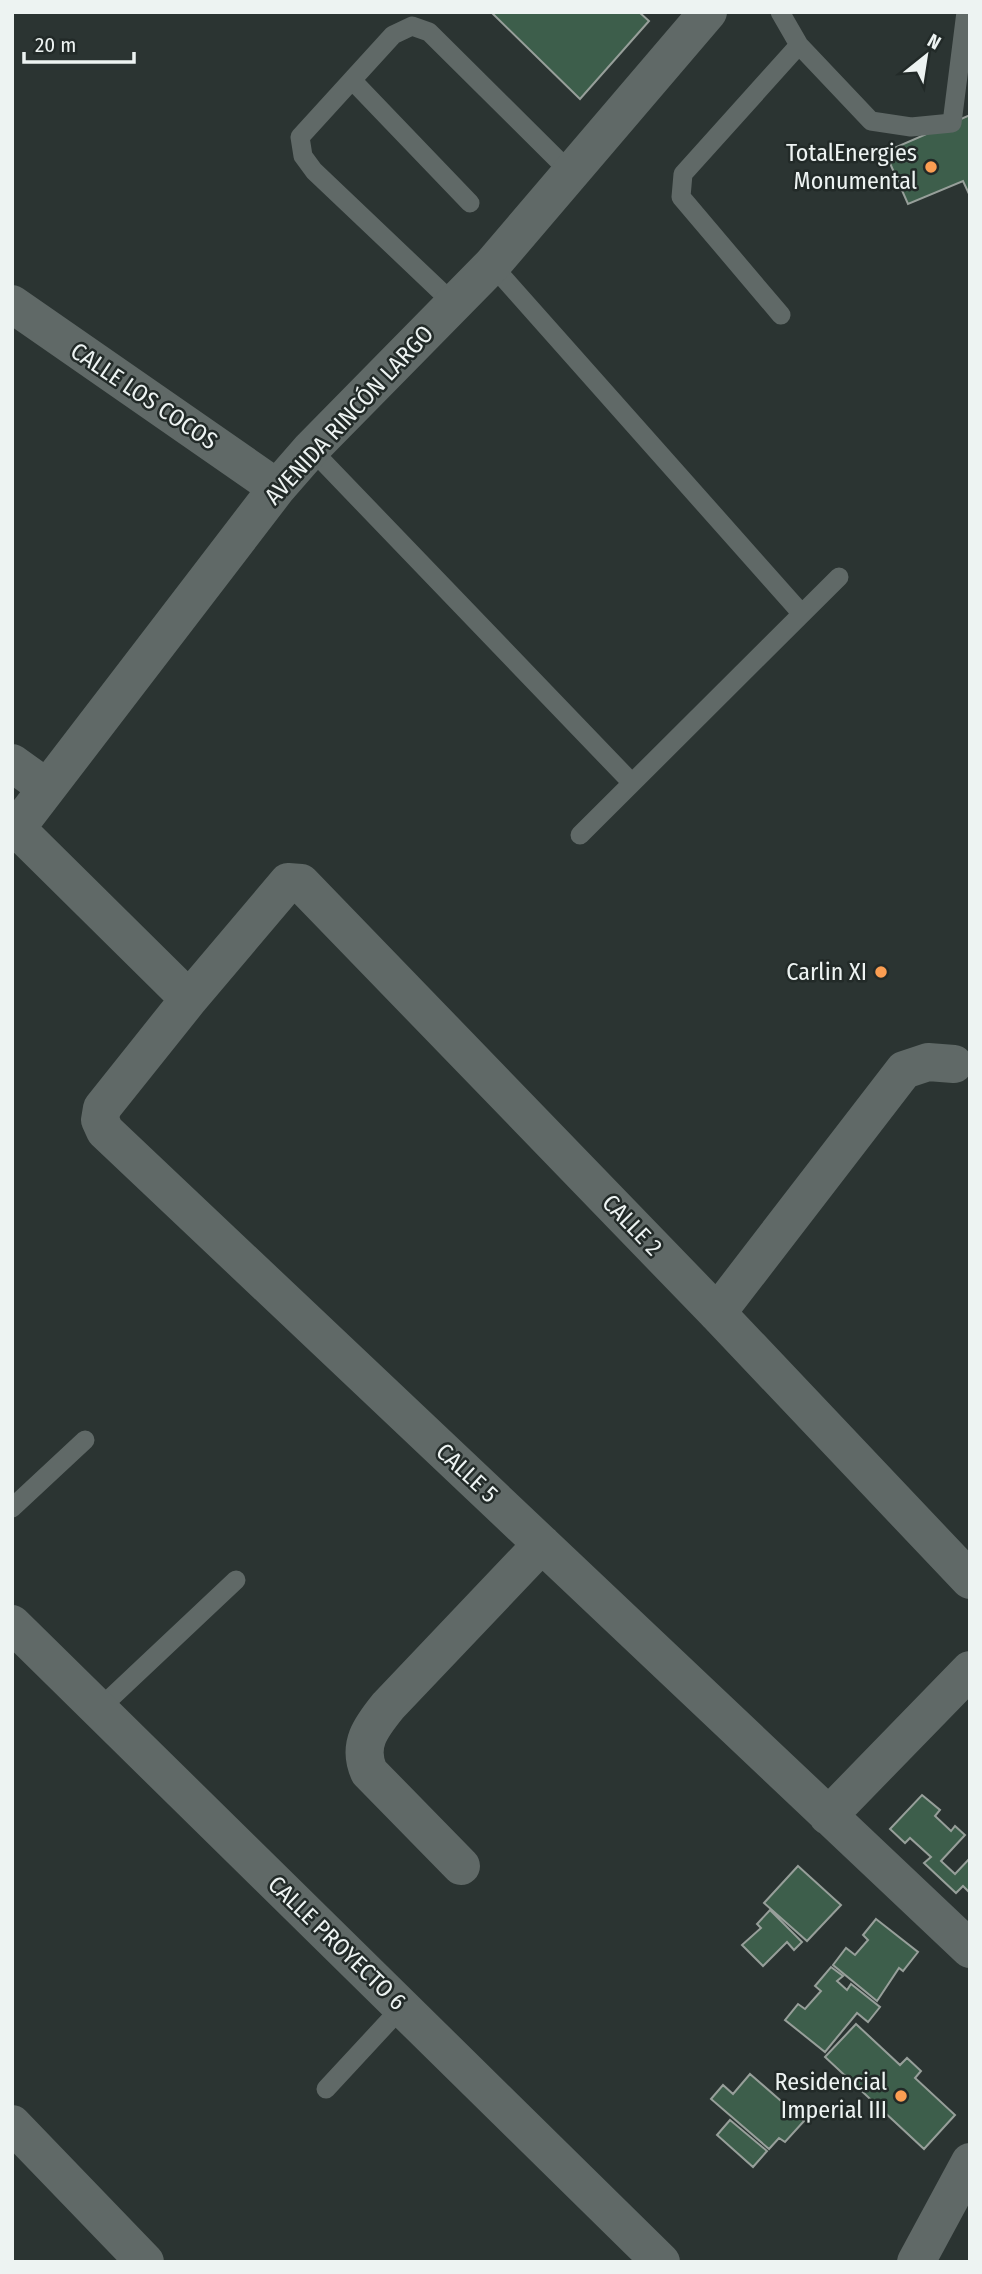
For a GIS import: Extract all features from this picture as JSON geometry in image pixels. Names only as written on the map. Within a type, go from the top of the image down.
[{"type":"street","name":"AVENIDA RINCÓN LARGO","points":[[14,832],[277,488],[311,449],[492,265],[708,12]]},
{"type":"street","name":"CALLE LOS COCOS","points":[[12,304],[277,488]]},
{"type":"street","points":[[12,763],[47,788]]},
{"type":"street","points":[[14,832],[189,999]]},
{"type":"street","name":"CALLE 2","points":[[189,999],[288,882],[301,883],[717,1313],[970,1580]]},
{"type":"street","name":"CALLE 5","points":[[189,999],[102,1108],[100,1120],[105,1131],[970,1949]]},
{"type":"street","points":[[717,1313],[904,1070],[928,1062],[965,1065]]},
{"type":"street","points":[[461,1866],[369,1772],[363,1746],[368,1733],[387,1706],[542,1544]]},
{"type":"street","name":"CALLE PROYECTO 6","points":[[12,1624],[662,2262]]},
{"type":"street","points":[[828,1816],[970,1670]]},
{"type":"street","points":[[12,2124],[145,2262]]},
{"type":"street","points":[[916,2262],[970,2162]]},
{"type":"lane","points":[[780,12],[799,45],[871,121],[911,127],[953,123],[966,12]]},
{"type":"lane","points":[[454,304],[314,171],[303,156],[300,137],[393,35],[412,26],[429,32],[571,173]]},
{"type":"lane","points":[[781,315],[681,197],[683,174],[799,45]]},
{"type":"lane","points":[[352,80],[470,203]]},
{"type":"lane","points":[[492,265],[802,614]]},
{"type":"lane","points":[[311,449],[632,783]]},
{"type":"lane","points":[[580,835],[839,577]]},
{"type":"lane","points":[[12,1508],[85,1440]]},
{"type":"lane","points":[[99,1709],[236,1580]]},
{"type":"lane","points":[[326,2089],[402,2007]]},
{"type":"building","points":[[491,12],[639,12],[649,21],[580,99]]},
{"type":"building","name":"TotalEnergies Monumental","points":[[970,115],[970,196],[963,181],[908,204],[885,152]]},
{"type":"building","points":[[922,1795],[940,1810],[935,1816],[951,1831],[955,1826],[965,1835],[941,1861],[955,1874],[970,1858],[970,1893],[963,1886],[956,1893],[924,1863],[931,1857],[910,1838],[905,1843],[890,1829]]},
{"type":"building","points":[[798,1866],[841,1905],[807,1941],[764,1903]]},
{"type":"building","points":[[770,1910],[802,1942],[794,1950],[787,1942],[763,1966],[742,1945],[761,1928],[757,1924]]},
{"type":"building","name":"Residencial Imperial III","points":[[876,1919],[918,1952],[903,1971],[899,1968],[877,2001],[833,1965],[846,1948],[855,1955],[868,1940],[863,1935]]},
{"type":"building","name":"Residencial Imperial III","points":[[831,1967],[843,1976],[837,1981],[847,1990],[851,1984],[880,2007],[868,2022],[857,2013],[825,2052],[785,2020],[798,2004],[805,2009],[821,1991],[815,1986]]},
{"type":"building","name":"Residencial Imperial III","points":[[856,2024],[900,2065],[907,2058],[921,2071],[915,2078],[955,2115],[924,2149],[825,2057]]},
{"type":"building","points":[[750,2074],[804,2121],[785,2142],[779,2138],[769,2149],[711,2099],[723,2085],[733,2094]]},
{"type":"building","points":[[730,2120],[767,2151],[753,2167],[717,2135]]},
{"type":"place","name":"TotalEnergies Monumental","points":[[931,167]]},
{"type":"place","name":"Carlin XI","points":[[881,972]]},
{"type":"place","name":"Residencial Imperial III","points":[[901,2096]]}]
